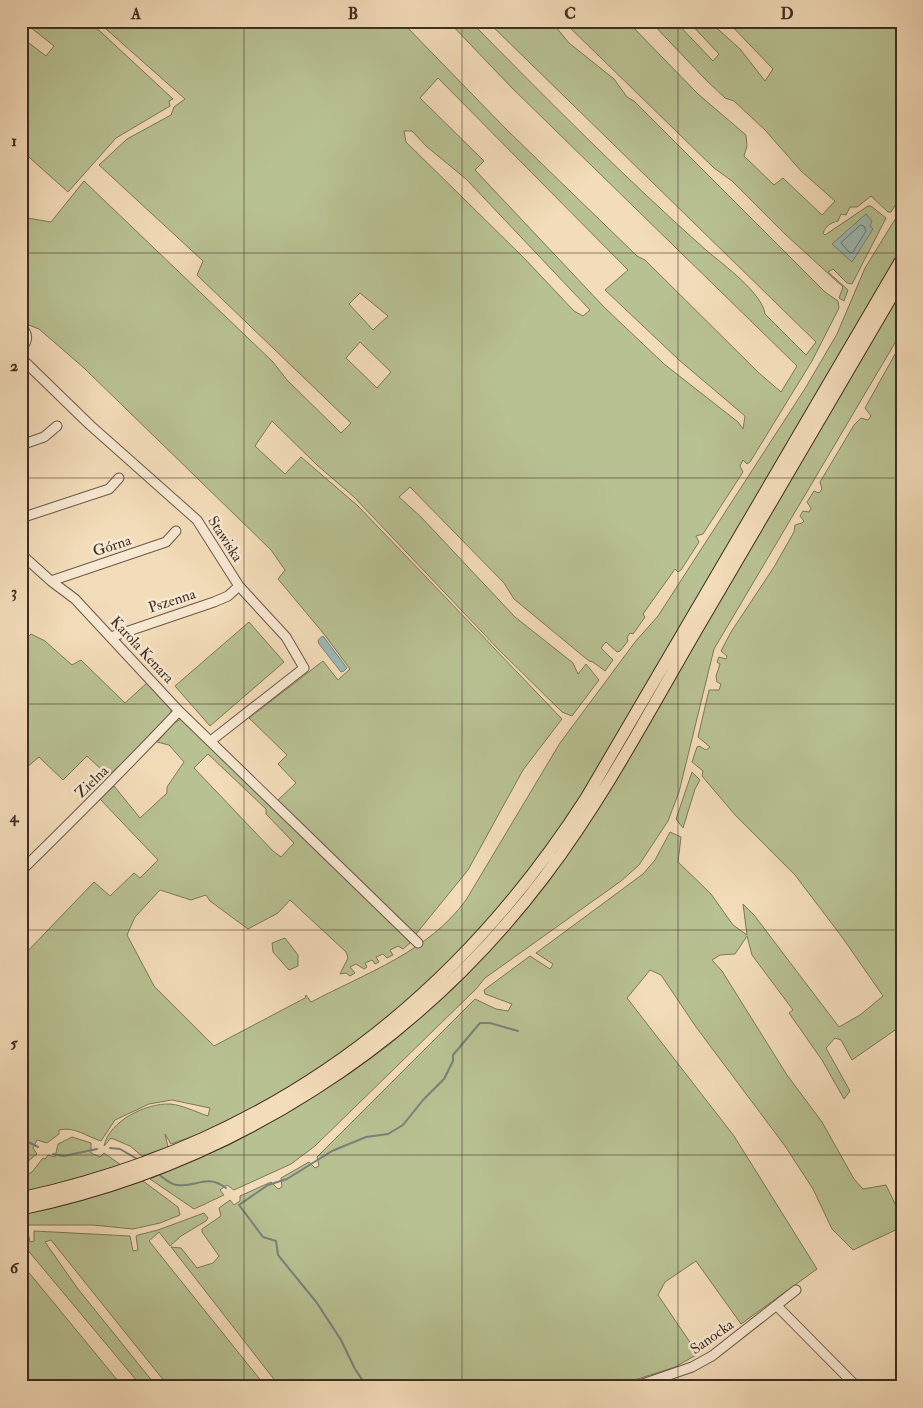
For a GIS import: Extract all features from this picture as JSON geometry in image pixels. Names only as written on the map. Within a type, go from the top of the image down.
[{"type":"main road","points":[[172,1158],[272,1104],[360,1047],[436,983],[506,909],[548,855],[603,770],[902,258]]},
{"type":"main road","points":[[21,1209],[68,1199],[120,1177],[232,1137],[282,1111],[357,1062],[445,989],[516,914],[559,857],[614,772],[902,279]]},
{"type":"main road","points":[[21,1198],[120,1177]]},
{"type":"street","points":[[21,327],[26,332],[27,338],[21,348]]},
{"type":"street","name":"Stawiska","points":[[21,358],[90,425],[197,520],[239,586],[286,637],[304,668],[212,740]]},
{"type":"street","points":[[21,445],[44,437],[57,426]]},
{"type":"street","points":[[21,518],[109,489],[120,478]]},
{"type":"street","name":"Górna","points":[[51,581],[166,542],[176,531]]},
{"type":"street","name":"Karola Kenara","points":[[21,554],[51,581],[75,599],[179,711],[212,740],[418,943]]},
{"type":"street","name":"Pszenna","points":[[111,637],[214,602],[228,596],[239,586]]},
{"type":"street","name":"Zielna","points":[[21,871],[133,761],[152,738],[179,711]]},
{"type":"street","name":"Sanocka","points":[[634,1387],[692,1367],[712,1356],[796,1290]]},
{"type":"street","points":[[777,1306],[857,1387]]},
{"type":"green space","points":[[21,21],[89,21],[173,99],[169,101],[170,106],[116,138],[68,192],[21,150],[21,37],[46,56],[54,46],[25,23],[21,27]]},
{"type":"green space","points":[[97,21],[401,21],[507,130],[781,392],[797,366],[512,88],[448,21],[470,21],[616,167],[741,280],[757,297],[765,314],[806,355],[816,342],[487,21],[551,21],[569,43],[614,79],[627,97],[634,101],[825,292],[838,301],[839,308],[812,361],[750,462],[747,464],[743,460],[740,466],[743,472],[703,534],[696,536],[699,542],[681,570],[678,572],[675,569],[643,614],[645,617],[633,634],[630,633],[627,637],[628,641],[620,651],[617,652],[606,642],[601,648],[613,660],[605,671],[589,661],[514,599],[504,583],[410,487],[399,497],[421,517],[515,617],[573,663],[578,674],[586,664],[599,680],[572,716],[562,712],[500,651],[354,497],[317,465],[272,421],[255,446],[285,474],[301,457],[358,506],[562,719],[523,770],[468,870],[416,934],[278,800],[296,783],[278,764],[287,755],[249,718],[323,661],[338,680],[350,669],[324,634],[278,579],[285,570],[271,550],[84,368],[39,329],[26,324],[21,318],[21,217],[51,222],[84,181],[273,362],[287,380],[341,433],[351,423],[197,275],[203,261],[99,165],[127,139],[171,115],[174,107],[185,99]],"holes":[[[438,78],[628,270],[605,290],[679,360],[745,416],[743,429],[738,422],[664,364],[604,307],[475,170],[484,161],[420,98]],[[404,131],[412,131],[426,146],[466,179],[590,310],[583,316],[574,311],[524,258],[406,142]],[[360,293],[388,316],[373,330],[349,304]],[[360,342],[391,372],[377,388],[346,358]]]},
{"type":"green space","points":[[563,21],[627,21],[698,94],[746,135],[747,146],[744,156],[774,185],[783,178],[822,215],[835,201],[801,171],[765,130],[734,101],[725,98],[705,79],[650,21],[675,21],[713,61],[719,54],[688,21],[709,21],[740,49],[765,81],[773,69],[727,21],[902,21],[902,194],[891,212],[888,212],[871,196],[857,207],[850,207],[846,215],[841,214],[838,221],[829,225],[824,231],[825,235],[868,206],[871,206],[886,218],[852,284],[847,283],[833,269],[828,272],[848,290],[844,301],[839,298],[843,287],[785,234],[732,181],[714,168]]},
{"type":"green space","points":[[902,208],[902,249],[586,788],[543,853],[459,955],[401,1008],[341,1055],[285,1091],[199,1134],[171,1144],[165,1134],[168,1147],[142,1156],[130,1146],[111,1138],[104,1146],[107,1137],[121,1121],[140,1110],[160,1104],[170,1104],[208,1116],[210,1108],[172,1100],[149,1104],[115,1120],[101,1141],[70,1129],[59,1130],[59,1134],[47,1143],[37,1140],[33,1148],[37,1154],[21,1167],[21,953],[24,955],[94,882],[110,896],[134,873],[140,878],[158,860],[100,799],[114,786],[140,818],[167,793],[167,787],[184,762],[169,745],[157,742],[174,723],[181,719],[403,934],[410,943],[403,949],[398,946],[390,950],[393,955],[387,958],[383,954],[376,957],[379,962],[375,964],[372,960],[365,963],[367,967],[364,969],[356,964],[350,967],[355,973],[350,976],[346,973],[340,974],[348,958],[346,952],[290,900],[278,913],[248,929],[210,901],[206,895],[191,900],[160,890],[135,917],[127,935],[154,986],[214,1046],[305,998],[306,995],[311,1002],[395,960],[415,947],[451,918],[466,900],[560,743],[635,642],[658,616],[806,387],[837,334],[865,268]],"holes":[[[208,754],[266,809],[266,814],[294,843],[281,857],[273,851],[194,768]]]},
{"type":"green space","points":[[902,289],[902,331],[714,649],[679,792],[668,821],[639,865],[621,881],[485,978],[315,1146],[291,1164],[234,1190],[227,1185],[220,1190],[224,1195],[194,1209],[150,1179],[229,1145],[296,1108],[352,1072],[390,1044],[455,987],[523,913],[566,855],[718,603]]},
{"type":"green space","points":[[899,347],[902,347],[902,1029],[898,1028],[852,1060],[841,1040],[835,1038],[826,1048],[850,1091],[844,1099],[822,1060],[789,1013],[793,1010],[752,955],[747,936],[735,954],[720,955],[712,960],[722,971],[787,1075],[822,1122],[854,1179],[863,1189],[886,1185],[899,1212],[902,1227],[853,1250],[832,1229],[813,1189],[785,1146],[696,1027],[661,975],[650,970],[627,998],[734,1136],[817,1269],[741,1324],[696,1261],[665,1282],[658,1295],[698,1354],[675,1367],[613,1387],[280,1387],[171,1247],[181,1248],[197,1268],[213,1263],[219,1256],[202,1232],[202,1229],[221,1216],[219,1208],[230,1200],[234,1205],[240,1201],[240,1196],[271,1182],[278,1189],[282,1187],[281,1178],[309,1162],[315,1168],[319,1166],[317,1157],[475,999],[496,1009],[508,1011],[512,1004],[485,994],[484,990],[530,956],[550,969],[553,964],[536,953],[643,874],[655,860],[670,832],[681,837],[678,862],[711,894],[733,925],[747,935],[743,904],[754,915],[839,1027],[860,1015],[883,996],[842,937],[795,875],[736,816],[702,776],[703,771],[692,762],[697,747],[699,746],[706,750],[710,747],[698,737],[709,690],[719,690],[721,684],[717,682],[716,676],[720,664],[717,662],[719,657],[726,659],[727,656],[721,651],[731,632],[774,567],[794,532],[795,525],[804,521],[800,516],[803,511],[809,512],[811,508],[807,502],[814,491],[819,493],[822,489],[820,482],[854,425],[861,418],[868,420],[871,416],[865,408]]},
{"type":"green space","points":[[249,622],[284,662],[210,726],[175,686]]},
{"type":"green space","points":[[31,634],[45,641],[72,665],[81,660],[125,703],[148,682],[171,709],[171,714],[104,779],[104,772],[87,756],[63,780],[39,757],[21,772],[21,636],[25,640]]},
{"type":"green space","points":[[692,772],[700,780],[695,789],[683,828],[676,819]]},
{"type":"green space","points":[[285,938],[298,955],[298,966],[289,970],[273,952],[272,943]]},
{"type":"green space","points":[[72,1137],[91,1143],[91,1153],[100,1157],[104,1153],[121,1165],[21,1194],[21,1178],[32,1172],[43,1158],[45,1159],[48,1155],[55,1157],[58,1144]]},
{"type":"green space","points":[[143,1181],[178,1207],[180,1215],[160,1223],[133,1229],[93,1225],[21,1225],[21,1213],[88,1198]]},
{"type":"green space","points":[[204,1213],[208,1218],[206,1221],[181,1236],[170,1246],[159,1232],[149,1241],[266,1387],[169,1387],[51,1240],[45,1242],[78,1289],[157,1387],[142,1387],[21,1242],[21,1232],[28,1232],[30,1242],[34,1241],[34,1231],[130,1236],[133,1251],[138,1250],[136,1236]]},
{"type":"green space","points":[[21,1263],[123,1387],[21,1387]]},
{"type":"water","points":[[866,214],[872,221],[870,226],[873,229],[852,262],[832,244]]},
{"type":"water","points":[[323,636],[347,668],[344,671],[341,672],[319,644],[318,640]]},
{"type":"waterway","points":[[367,1387],[355,1369],[341,1340],[317,1303],[278,1255],[276,1241],[263,1237],[239,1205],[268,1185],[287,1179],[332,1151],[366,1137],[388,1134],[403,1125],[423,1100],[444,1079],[453,1061],[453,1055],[480,1023],[490,1023],[518,1031]]},
{"type":"waterway","points":[[21,1138],[38,1147]]},
{"type":"waterway","points":[[110,1148],[120,1149],[139,1160]]},
{"type":"waterway","points":[[53,1154],[64,1156],[97,1149]]},
{"type":"waterway","points":[[157,1173],[169,1182],[177,1185],[190,1185],[207,1181],[226,1188]]}]
